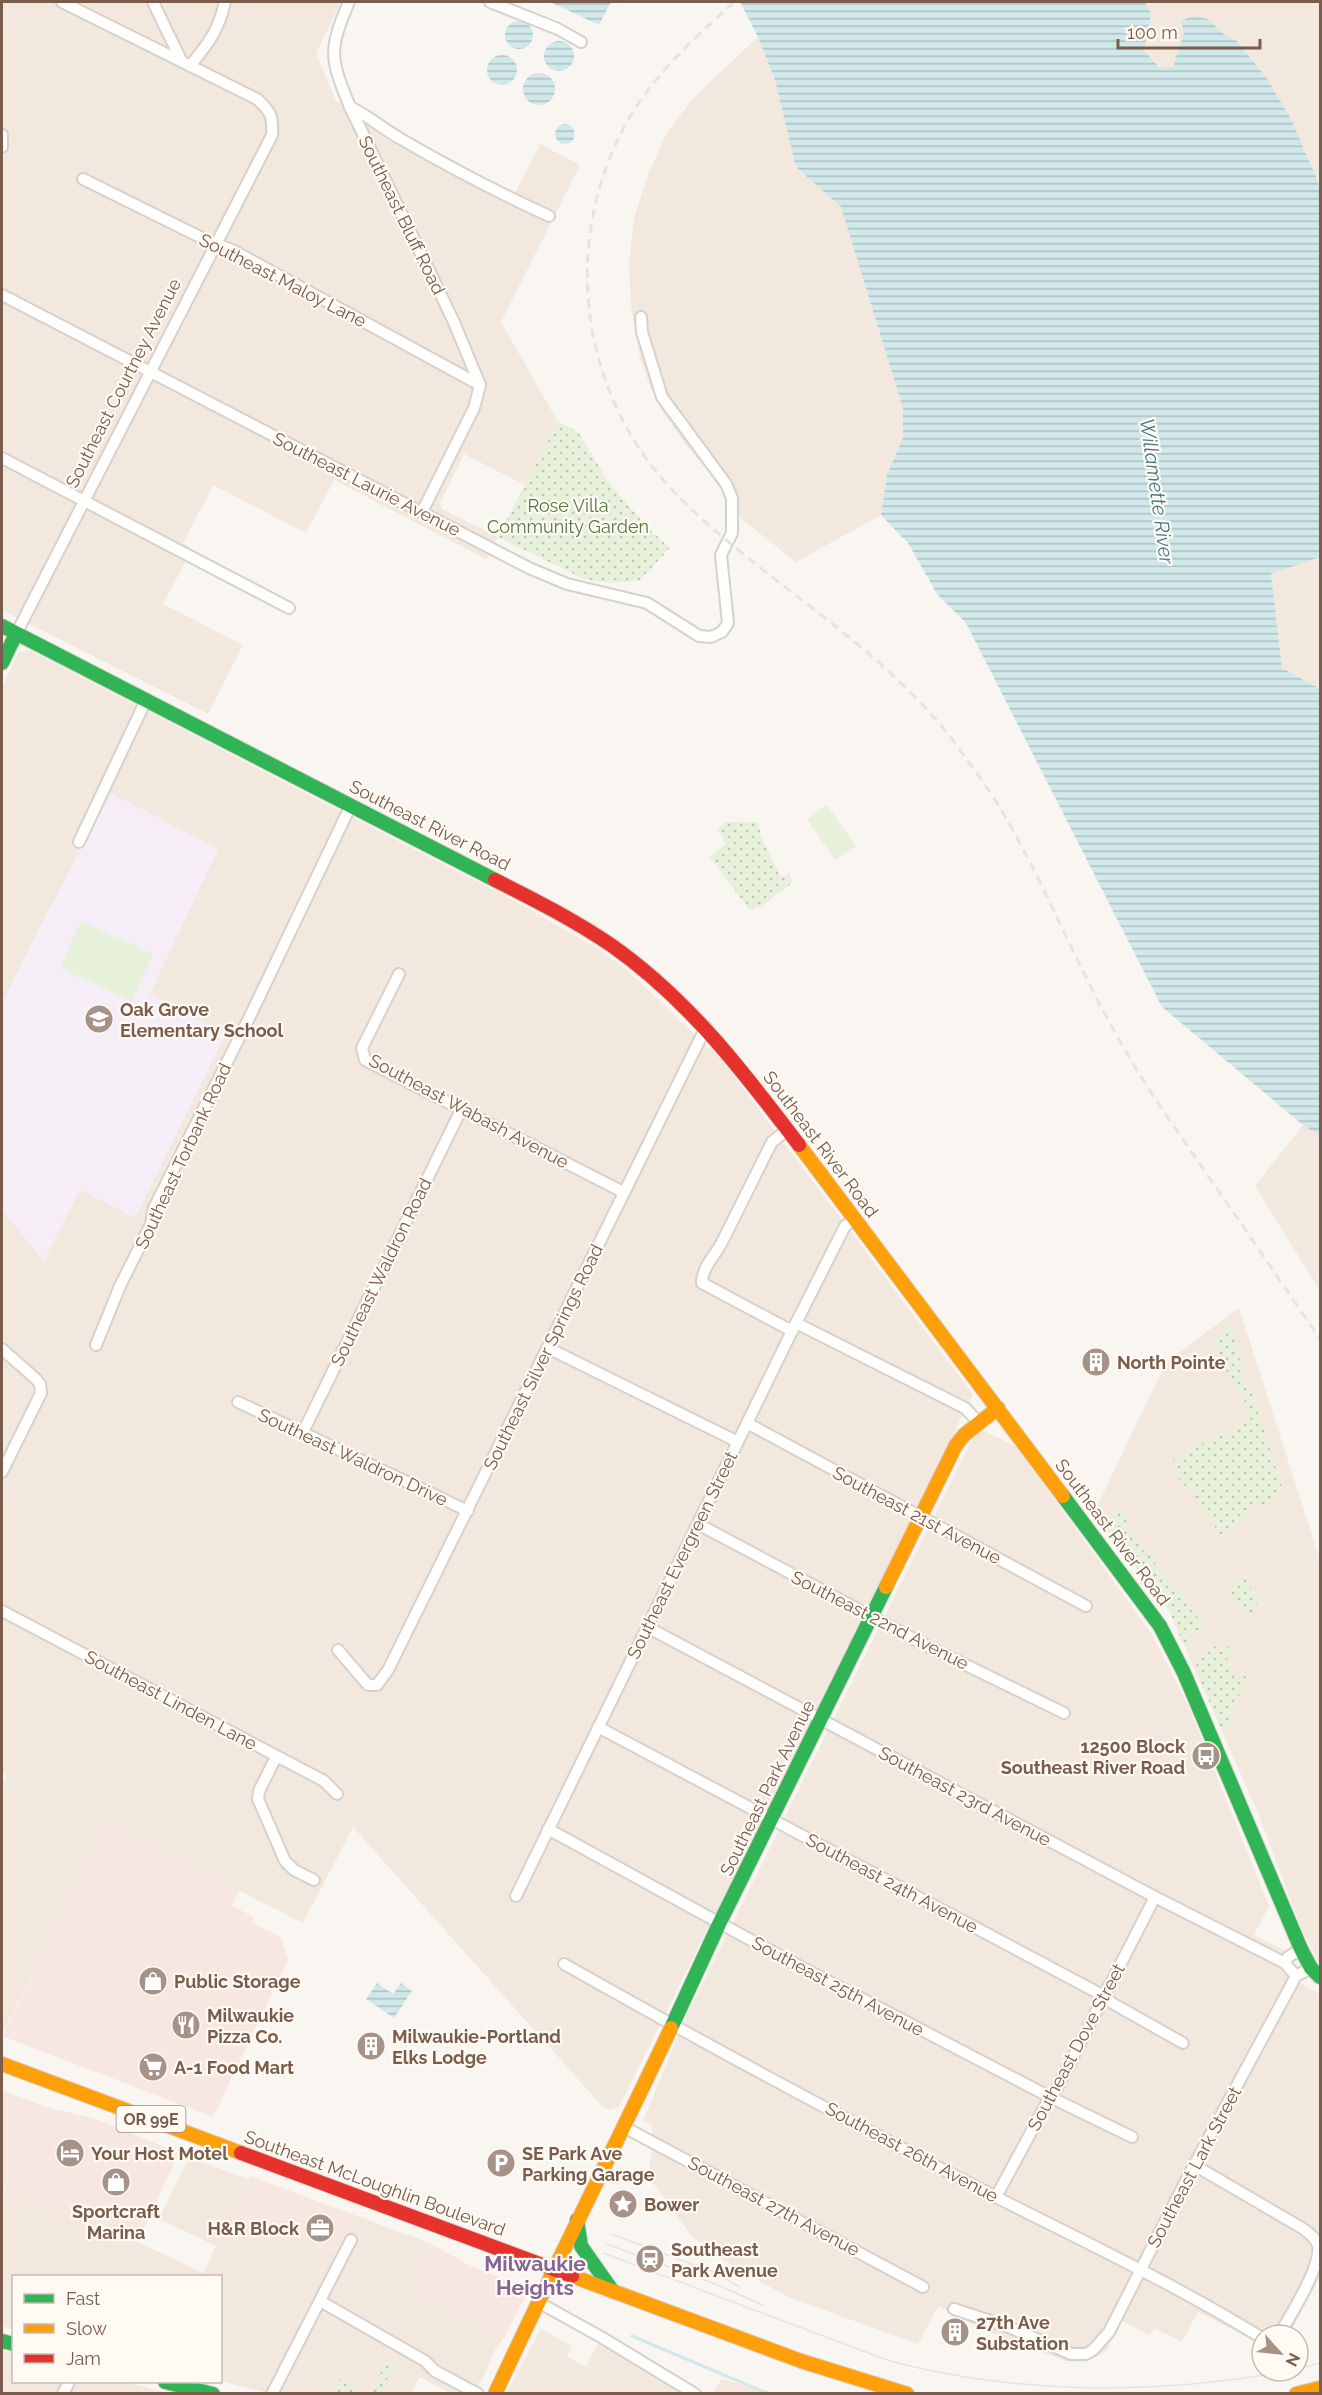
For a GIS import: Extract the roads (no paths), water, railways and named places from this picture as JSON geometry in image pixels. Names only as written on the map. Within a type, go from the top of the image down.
[{"type":"street","points":[[62,2],[186,64]]},
{"type":"street","points":[[153,2],[186,64]]},
{"type":"street","points":[[186,64],[214,36],[225,2]]},
{"type":"street","name":"Southeast Bluff Road","points":[[350,2],[334,42],[333,58],[337,75],[350,107],[453,320],[480,385]]},
{"type":"street","points":[[490,2],[558,29],[581,42]]},
{"type":"street","name":"Southeast Courtney Avenue","points":[[2,663],[149,371],[272,135],[273,120],[267,108],[256,99],[186,64]]},
{"type":"street","points":[[350,107],[366,114],[409,144],[503,195],[549,216]]},
{"type":"street","points":[[2,135],[2,147]]},
{"type":"street","name":"Southeast Maloy Lane","points":[[83,179],[216,243],[480,385]]},
{"type":"street","name":"Southeast Laurie Avenue","points":[[2,294],[551,578],[647,603],[699,636],[711,637],[722,632],[728,623],[729,613],[721,555],[732,533],[732,498],[726,484],[662,397],[642,332],[640,317]]},
{"type":"street","points":[[422,512],[474,408],[480,385]]},
{"type":"street","points":[[2,458],[289,608]]},
{"type":"street","name":"Southeast River Road","points":[[2,626],[544,904],[600,937],[661,984],[706,1027],[739,1066],[998,1408],[1145,1604],[1169,1641],[1185,1673],[1301,1949],[1316,1972]]},
{"type":"street","points":[[79,842],[146,699]]},
{"type":"street","name":"Southeast Torbank Road","points":[[96,1345],[120,1286],[151,1224],[154,1208],[251,1014],[351,805]]},
{"type":"street","name":"Southeast Wabash Avenue","points":[[399,974],[362,1048],[364,1060],[623,1192]]},
{"type":"street","name":"Southeast Silver Springs Road","points":[[338,1650],[371,1686],[377,1684],[388,1670],[706,1027]]},
{"type":"street","name":"Southeast Waldron Road","points":[[302,1434],[461,1110]]},
{"type":"street","points":[[787,1130],[772,1142],[720,1246],[706,1266],[702,1283],[965,1408],[979,1423]]},
{"type":"street","name":"Southeast Evergreen Street","points":[[516,1896],[794,1327],[845,1226],[855,1219]]},
{"type":"street","points":[[548,1348],[738,1442]]},
{"type":"street","points":[[2,1349],[36,1379],[40,1384],[41,1393],[2,1472]]},
{"type":"street","name":"Southeast Waldron Drive","points":[[238,1402],[468,1511]]},
{"type":"street","name":"Southeast Park Avenue","points":[[495,2394],[553,2268],[624,2127],[720,1922],[957,1445],[998,1408]]},
{"type":"street","name":"Southeast 21st Avenue","points":[[747,1423],[1086,1606]]},
{"type":"street","name":"Southeast 22nd Avenue","points":[[698,1524],[872,1618],[1064,1713]]},
{"type":"street","name":"Southeast Linden Lane","points":[[2,1611],[324,1781],[337,1794]]},
{"type":"street","name":"Southeast 23rd Avenue","points":[[647,1627],[1155,1897],[1285,1963]]},
{"type":"street","name":"Southeast 24th Avenue","points":[[598,1727],[1104,1996],[1183,2043]]},
{"type":"street","points":[[276,1757],[259,1791],[258,1799],[285,1861],[294,1870],[314,1880]]},
{"type":"street","name":"Southeast 25th Avenue","points":[[548,1829],[780,1956],[1050,2097],[1132,2137]]},
{"type":"street","name":"Southeast Dove Street","points":[[996,2197],[1057,2088],[1155,1897]]},
{"type":"street","points":[[1301,1949],[1288,1957],[1285,1963],[1296,1976],[1316,1972]]},
{"type":"street","name":"Southeast 26th Avenue","points":[[564,1964],[672,2025],[996,2197],[1140,2270],[1250,2331]]},
{"type":"street","name":"Southeast Lark Street","points":[[954,2309],[1000,2324],[1062,2352],[1086,2354],[1105,2339],[1296,1976]]},
{"type":"street","name":"Southeast McLoughlin Boulevard","points":[[2,2064],[801,2361],[907,2394]]},
{"type":"street","name":"Southeast 27th Avenue","points":[[624,2127],[923,2287]]},
{"type":"street","points":[[1194,2166],[1302,2228],[1313,2237],[1318,2249],[1315,2270],[1286,2323]]},
{"type":"street","points":[[577,2220],[581,2246],[613,2290]]},
{"type":"street","points":[[272,2394],[351,2240]]},
{"type":"street","points":[[320,2301],[425,2361],[435,2371],[478,2394]]},
{"type":"street","points":[[538,2302],[602,2337],[695,2394]]},
{"type":"street","points":[[169,2383],[213,2394]]},
{"type":"street","points":[[1296,2394],[1320,2388]]},
{"type":"water","points":[[550,2],[611,2],[599,25]]},
{"type":"water","name":"Willamette River","points":[[740,2],[1145,2],[1151,14],[1144,50],[1159,67],[1173,67],[1184,33],[1181,21],[1192,16],[1208,19],[1224,34],[1237,41],[1266,77],[1291,119],[1320,186],[1320,557],[1271,574],[1282,668],[1320,689],[1320,1136],[1303,1125],[1162,1007],[966,623],[937,594],[908,543],[881,515],[887,475],[903,438],[903,408],[841,207],[796,167],[775,80],[758,37]]},
{"type":"water","points":[[519,21],[529,25],[533,35],[529,45],[519,49],[509,45],[505,35],[509,25]]},
{"type":"water","points":[[559,41],[570,45],[574,56],[570,67],[559,71],[548,67],[544,56],[548,45]]},
{"type":"water","points":[[502,55],[513,59],[517,70],[513,81],[502,85],[491,81],[487,70],[491,59]]},
{"type":"water","points":[[539,73],[550,78],[555,89],[550,100],[539,105],[528,100],[523,89],[528,78]]},
{"type":"water","points":[[561,124],[569,124],[575,130],[575,138],[569,144],[561,144],[555,138],[555,130]]},
{"type":"water","points":[[377,1983],[393,1994],[401,1983],[412,1991],[394,2018],[366,1999]]},
{"type":"waterway","points":[[632,2336],[769,2394]]},
{"type":"tram line","points":[[611,2234],[711,2271],[740,2287]]},
{"type":"tram line","points":[[607,2244],[715,2284],[763,2305]]},
{"type":"tram line","points":[[603,2253],[890,2361],[939,2372],[988,2380],[1088,2388],[1189,2384],[1250,2377]]},
{"type":"tram line","points":[[1310,2366],[1320,2363]]},
{"type":"railway","points":[[734,2],[668,66],[634,110],[610,158],[594,208],[588,259],[589,311],[599,362],[618,410],[644,456],[679,497],[714,529],[897,679],[930,713],[960,750],[993,796],[1010,825],[1093,991],[1132,1062],[1320,1339]]},
{"type":"place","name":"Oak Grove Elementary School","points":[[99,1019]]},
{"type":"place","name":"North Pointe","points":[[1096,1362]]},
{"type":"place","name":"12500 Block Southeast River Road","points":[[1206,1756]]},
{"type":"place","name":"Public Storage","points":[[153,1981]]},
{"type":"place","name":"Milwaukie Pizza Co.","points":[[186,2025]]},
{"type":"place","name":"Milwaukie-Portland Elks Lodge","points":[[371,2046]]},
{"type":"place","name":"A-1 Food Mart","points":[[153,2067]]},
{"type":"place","name":"Your Host Motel","points":[[70,2153]]},
{"type":"place","name":"SE Park Ave Parking Garage","points":[[501,2163]]},
{"type":"place","name":"Sportcraft Marina","points":[[116,2182]]},
{"type":"place","name":"Bower","points":[[623,2204]]},
{"type":"place","name":"H&R Block","points":[[320,2228]]},
{"type":"place","name":"Southeast Park Avenue","points":[[650,2259]]},
{"type":"place","name":"27th Ave Substation","points":[[955,2332]]},
{"type":"district","name":"Milwaukie Heights","points":[[535,2275]]},
{"type":"park label","name":"Rose Villa Community Garden","points":[[568,515]]}]
